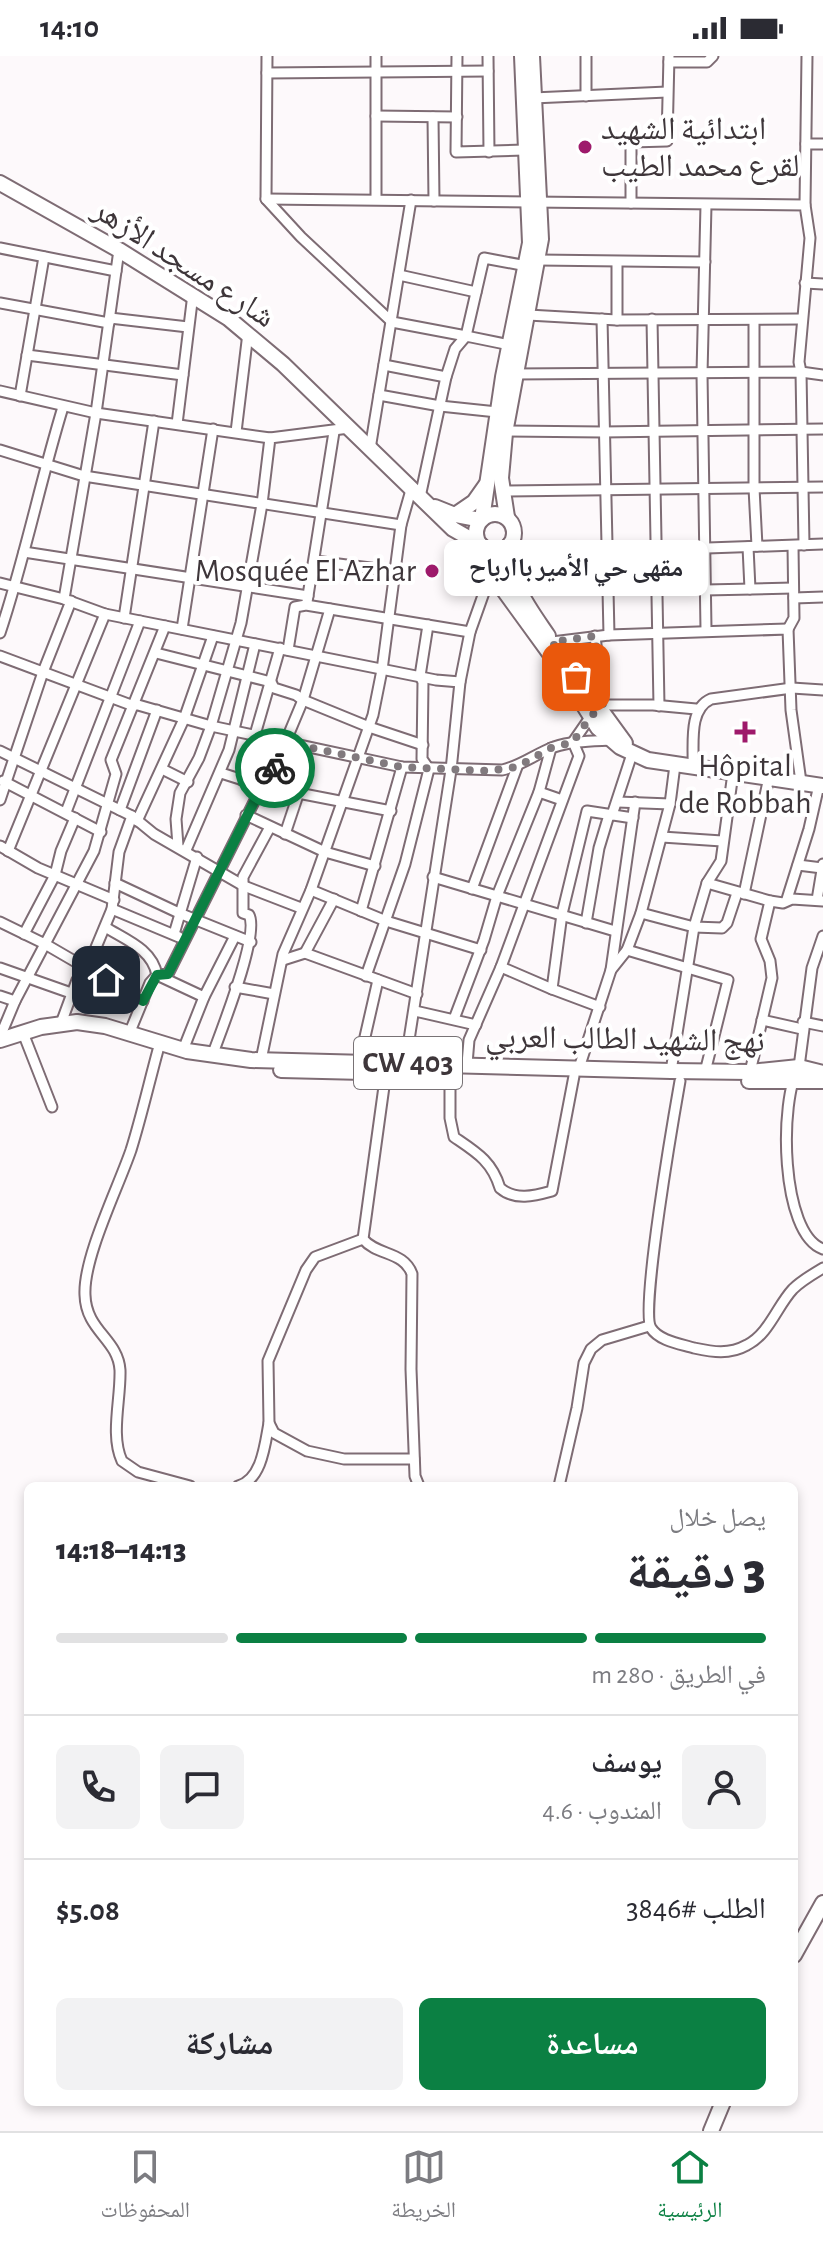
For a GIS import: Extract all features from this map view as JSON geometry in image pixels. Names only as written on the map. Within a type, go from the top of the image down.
[{"type":"main road","points":[[522,56],[524,150],[534,203]]},
{"type":"main road","points":[[532,56],[532,263],[528,315],[505,431],[501,491],[514,533],[510,549],[512,577],[598,710],[598,728],[610,740],[648,760],[821,786]]},
{"type":"main road","name":"شارع مسجد الأزهر","points":[[0,183],[193,294],[248,333],[342,430],[370,449],[453,529],[482,546]]},
{"type":"main road","points":[[532,263],[510,345],[482,520],[476,533],[492,570],[598,710],[620,738],[648,760]]},
{"type":"main road","points":[[455,515],[474,502],[489,481]]},
{"type":"main road","name":"شارع مسجد الأزهر","points":[[420,497],[455,515],[482,520]]},
{"type":"main road","points":[[482,520],[491,514],[507,517]]},
{"type":"main road","points":[[482,546],[501,551],[510,549]]},
{"type":"main road","name":"نهج الشهيد الطالب العربي","points":[[0,1038],[96,1024],[212,1056],[359,1063],[450,1073],[576,1072]]},
{"type":"main road","name":"نهج الشهيد الطالب العربي","points":[[0,1048],[60,1027],[94,1032],[233,1067],[386,1072],[467,1064],[675,1076],[795,1073],[823,1081]]},
{"type":"main road","name":"نهج الشهيد الطالب العربي","points":[[675,1076],[705,1072],[823,1073]]},
{"type":"main road","points":[[798,1948],[823,1903]]},
{"type":"main road","points":[[711,2131],[721,2106]]},
{"type":"street","points":[[267,56],[266,199],[301,237],[392,322],[510,345]]},
{"type":"street","points":[[376,56],[376,199]]},
{"type":"street","points":[[457,56],[456,152],[524,150]]},
{"type":"street","points":[[488,56],[489,152]]},
{"type":"street","points":[[586,56],[586,96]]},
{"type":"street","points":[[631,203],[631,142],[667,141],[669,59],[707,62],[713,56]]},
{"type":"street","points":[[801,782],[791,710],[788,629],[794,618],[803,487],[801,319],[810,238],[805,205],[807,56]]},
{"type":"street","points":[[267,73],[488,71]]},
{"type":"street","points":[[533,98],[667,92]]},
{"type":"street","points":[[376,116],[457,117]]},
{"type":"street","points":[[433,117],[434,201]]},
{"type":"street","points":[[806,144],[823,144]]},
{"type":"street","points":[[266,199],[805,205]]},
{"type":"street","points":[[370,449],[411,200]]},
{"type":"street","points":[[706,205],[702,374],[706,629]]},
{"type":"street","points":[[0,248],[116,271]]},
{"type":"street","points":[[0,800],[3,780],[67,600],[119,250]]},
{"type":"street","points":[[20,396],[44,257]]},
{"type":"street","points":[[261,1060],[290,932],[311,890],[369,727],[382,670],[401,525],[420,497],[446,377],[455,349],[466,336],[484,258],[532,263],[705,262]]},
{"type":"street","points":[[617,262],[617,320]]},
{"type":"street","points":[[399,275],[476,292]]},
{"type":"street","points":[[805,283],[823,284]]},
{"type":"street","points":[[177,424],[193,294]]},
{"type":"street","points":[[0,303],[110,320],[188,327]]},
{"type":"street","points":[[528,315],[617,320],[801,319]]},
{"type":"street","points":[[602,319],[609,635]]},
{"type":"street","points":[[652,319],[659,706]]},
{"type":"street","points":[[750,589],[754,488],[754,320]]},
{"type":"street","points":[[236,432],[248,333]]},
{"type":"street","points":[[27,355],[183,375]]},
{"type":"street","points":[[384,365],[446,377]]},
{"type":"street","points":[[514,374],[801,372],[823,375]]},
{"type":"street","points":[[0,391],[96,413],[270,438],[342,430],[322,512],[307,600],[294,608],[242,780]]},
{"type":"street","points":[[379,395],[497,412]]},
{"type":"street","points":[[0,633],[63,407]]},
{"type":"street","points":[[124,618],[154,421]]},
{"type":"street","points":[[182,629],[213,429]]},
{"type":"street","points":[[505,431],[823,429]]},
{"type":"street","points":[[182,848],[176,819],[180,793],[188,782],[211,726],[236,640],[249,586],[270,438]]},
{"type":"street","points":[[0,450],[84,476],[401,525]]},
{"type":"street","points":[[501,491],[823,487]]},
{"type":"street","points":[[510,549],[607,551],[823,544]]},
{"type":"street","points":[[24,552],[249,586],[330,609],[470,632]]},
{"type":"street","points":[[315,561],[394,571]]},
{"type":"street","points":[[404,1068],[451,770],[460,682],[470,632],[492,570]]},
{"type":"street","points":[[0,583],[67,600],[105,614],[382,670],[460,682]]},
{"type":"street","points":[[705,590],[750,589],[823,597]]},
{"type":"street","points":[[179,937],[196,919],[246,815],[265,786],[303,700],[330,609]]},
{"type":"street","points":[[105,614],[4,848],[179,937]]},
{"type":"street","points":[[66,812],[140,621]]},
{"type":"street","points":[[366,976],[419,814],[429,769],[422,759],[423,682],[420,676],[428,625]]},
{"type":"street","points":[[0,1038],[15,1001],[78,885],[101,832],[106,803],[116,774],[111,760],[165,626]]},
{"type":"street","points":[[552,642],[706,629],[788,629]]},
{"type":"street","points":[[60,1027],[71,993],[87,969],[113,905],[119,852],[184,719],[213,636]]},
{"type":"street","points":[[573,742],[598,710],[595,636]]},
{"type":"street","points":[[182,848],[221,773],[255,644]]},
{"type":"street","points":[[156,653],[271,682],[274,688],[369,727],[423,745]]},
{"type":"street","points":[[0,656],[131,705],[211,726],[402,767],[488,771],[517,767],[551,748],[573,742],[610,740]]},
{"type":"street","points":[[693,767],[696,709],[703,702],[792,688],[823,690]]},
{"type":"street","points":[[598,710],[659,706],[696,709]]},
{"type":"street","points":[[120,810],[157,710]]},
{"type":"street","points":[[467,1064],[469,1040],[501,967],[579,756],[573,742]]},
{"type":"street","points":[[454,1019],[481,950],[497,896],[539,792],[551,748]]},
{"type":"street","points":[[0,751],[120,810],[154,834],[244,886],[301,908]]},
{"type":"street","points":[[586,923],[599,848],[610,815],[618,802],[632,754]]},
{"type":"street","points":[[611,970],[627,950],[641,913],[670,804],[675,765]]},
{"type":"street","points":[[361,911],[402,767]]},
{"type":"street","points":[[472,889],[517,767]]},
{"type":"street","points":[[162,769],[188,782]]},
{"type":"street","points":[[221,773],[265,786],[391,811]]},
{"type":"street","points":[[733,773],[721,861],[707,883],[694,927],[687,969],[647,1307],[649,1326],[656,1334],[674,1343],[715,1353],[732,1351],[760,1335],[795,1287],[823,1268]]},
{"type":"street","points":[[641,913],[694,927],[722,928],[727,923],[741,894],[769,777]]},
{"type":"street","points":[[3,780],[101,832]]},
{"type":"street","points":[[707,883],[783,903],[787,899],[821,786]]},
{"type":"street","points":[[285,834],[299,792]]},
{"type":"street","points":[[539,792],[562,800]]},
{"type":"street","points":[[618,802],[670,804]]},
{"type":"street","points":[[450,1073],[450,1118],[454,1137],[482,1155],[495,1171],[500,1188],[513,1196],[533,1196],[552,1191],[576,1072],[611,970],[635,802]]},
{"type":"street","points":[[552,989],[562,914],[587,811],[633,818]]},
{"type":"street","points":[[246,815],[325,852],[375,866]]},
{"type":"street","points":[[24,934],[55,875],[75,818]]},
{"type":"street","points":[[212,1056],[251,942],[252,920],[243,913],[243,877],[270,827]]},
{"type":"street","points":[[662,837],[722,841]]},
{"type":"street","points":[[157,975],[168,974],[179,937],[179,913],[197,857]]},
{"type":"street","points":[[787,899],[820,900],[822,866],[798,865]]},
{"type":"street","points":[[433,877],[615,931]]},
{"type":"street","points":[[115,883],[251,942]]},
{"type":"street","points":[[311,890],[386,921],[481,950]]},
{"type":"street","points":[[305,953],[334,899]]},
{"type":"street","points":[[750,1072],[772,978],[770,961],[761,939],[770,901]]},
{"type":"street","points":[[0,922],[45,944],[143,1001]]},
{"type":"street","points":[[105,927],[141,948],[155,964],[157,975],[129,1034]]},
{"type":"street","points":[[183,1050],[204,997],[235,936]]},
{"type":"street","points":[[823,936],[821,952],[812,968],[786,1150],[791,1196],[808,1240],[823,1249]]},
{"type":"street","points":[[627,950],[728,980],[705,1072]]},
{"type":"street","points":[[283,960],[305,953],[417,994]]},
{"type":"street","points":[[501,967],[600,1007]]},
{"type":"street","points":[[0,968],[71,993]]},
{"type":"street","points":[[157,975],[204,997]]},
{"type":"street","points":[[359,1063],[378,980]]},
{"type":"street","points":[[235,987],[274,994]]},
{"type":"street","points":[[0,996],[15,1001]]},
{"type":"street","points":[[415,1011],[476,1025]]},
{"type":"street","points":[[762,1020],[823,1026]]},
{"type":"street","points":[[25,1038],[52,1107]]},
{"type":"street","points":[[158,1050],[131,1148],[86,1272],[85,1306],[88,1317],[110,1345],[120,1368],[118,1434],[122,1461],[138,1472],[175,1482]]},
{"type":"street","points":[[386,1072],[363,1239],[369,1246],[405,1261],[412,1274],[411,1369],[417,1482]]},
{"type":"street","points":[[249,1482],[257,1469],[269,1423],[268,1361],[306,1270],[315,1257],[363,1239]]},
{"type":"street","points":[[560,1482],[584,1363],[591,1349],[602,1340],[649,1326]]},
{"type":"street","points":[[269,1423],[274,1433],[307,1451],[344,1459],[414,1459]]},
{"type":"way so far","points":[[275,768],[284,742],[402,767],[488,771],[517,767],[551,748],[573,742],[603,705],[595,636],[552,642],[576,677]]},
{"type":"place","name":"ابتدائية الشهيد لقرع محمد الطيب","points":[[585,147]]},
{"type":"place","name":"Mosquée El Azhar","points":[[432,571]]},
{"type":"place","name":"مقهى حي الأمير باارباح","points":[[576,677]]},
{"type":"place","name":"Hôpital de Robbah","points":[[745,732]]},
{"type":"route","points":[[106,980],[143,1001],[157,975],[168,974],[246,815],[262,786],[267,786],[275,768]]}]
